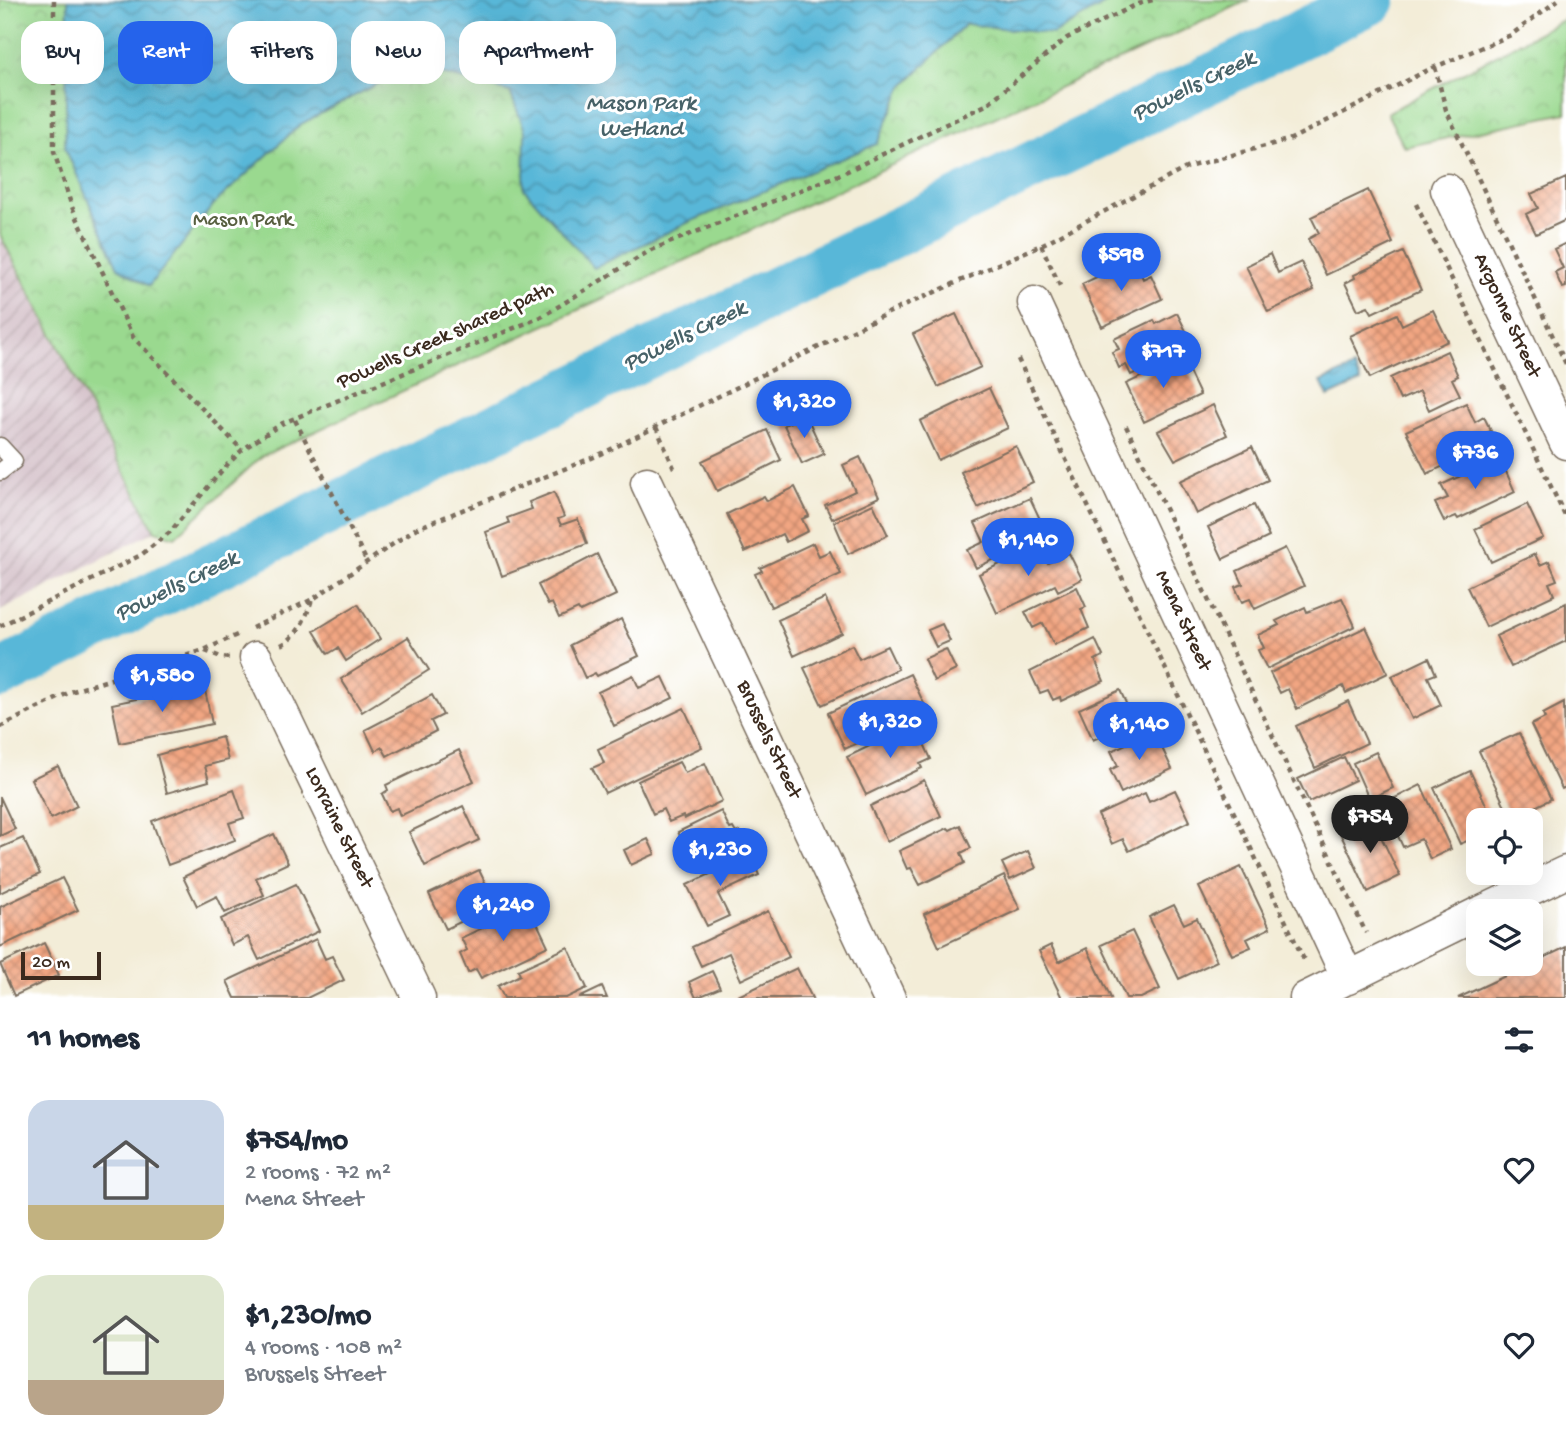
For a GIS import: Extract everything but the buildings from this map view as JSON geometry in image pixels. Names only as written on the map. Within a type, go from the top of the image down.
[{"type":"street","name":"Argonne Street","points":[[1447,190],[1566,443]]},
{"type":"street","name":"Mena Street","points":[[1034,303],[1348,978]]},
{"type":"street","name":"Brussels Street","points":[[647,483],[889,998]]},
{"type":"street","name":"Lorraine Street","points":[[256,658],[419,998]]},
{"type":"street","points":[[1508,899],[1566,872]]},
{"type":"street","points":[[1306,998],[1466,919]]},
{"type":"lane","points":[[0,446],[14,461],[0,472]]},
{"type":"path","points":[[54,0],[54,152],[72,207],[133,337],[242,450]]},
{"type":"path","name":"Powells Creek shared path","points":[[0,626],[141,555],[170,532],[223,468],[242,450],[272,430],[541,317],[650,250],[841,174],[933,131],[986,105],[1067,38],[1138,4],[1153,0]]},
{"type":"path","points":[[0,727],[70,692],[204,650],[313,599],[415,529],[599,455],[888,313],[1041,245],[1188,167],[1291,139],[1435,67],[1511,35],[1558,0]]},
{"type":"path","points":[[1435,67],[1446,110],[1566,364]]},
{"type":"path","points":[[1416,204],[1566,518]]},
{"type":"path","points":[[1041,245],[1065,295]]},
{"type":"path","points":[[1018,359],[1305,962]]},
{"type":"path","points":[[295,419],[367,562]]},
{"type":"path","points":[[1124,420],[1366,933]]},
{"type":"shaded area","points":[[0,235],[155,531],[0,611]]},
{"type":"green space","name":"Mason Park","points":[[0,0],[1249,0],[262,456],[175,537],[155,531],[0,235]]},
{"type":"green space","points":[[1566,18],[1566,113],[1404,147],[1387,113]]},
{"type":"water","name":"Mason Park Wetland","points":[[68,0],[1112,0],[1053,34],[966,24],[903,86],[877,144],[687,223],[594,268],[524,189],[525,131],[510,92],[480,84],[616,84],[616,21],[459,21],[459,79],[445,75],[445,21],[351,21],[351,84],[377,84],[301,124],[215,203],[149,286],[118,268],[65,148],[66,84],[104,84],[104,21],[68,21]]},
{"type":"water","points":[[1354,367],[1361,382],[1328,397],[1321,382]]},
{"type":"waterway","name":"Powells Creek","points":[[0,674],[200,573],[1371,0]]}]
